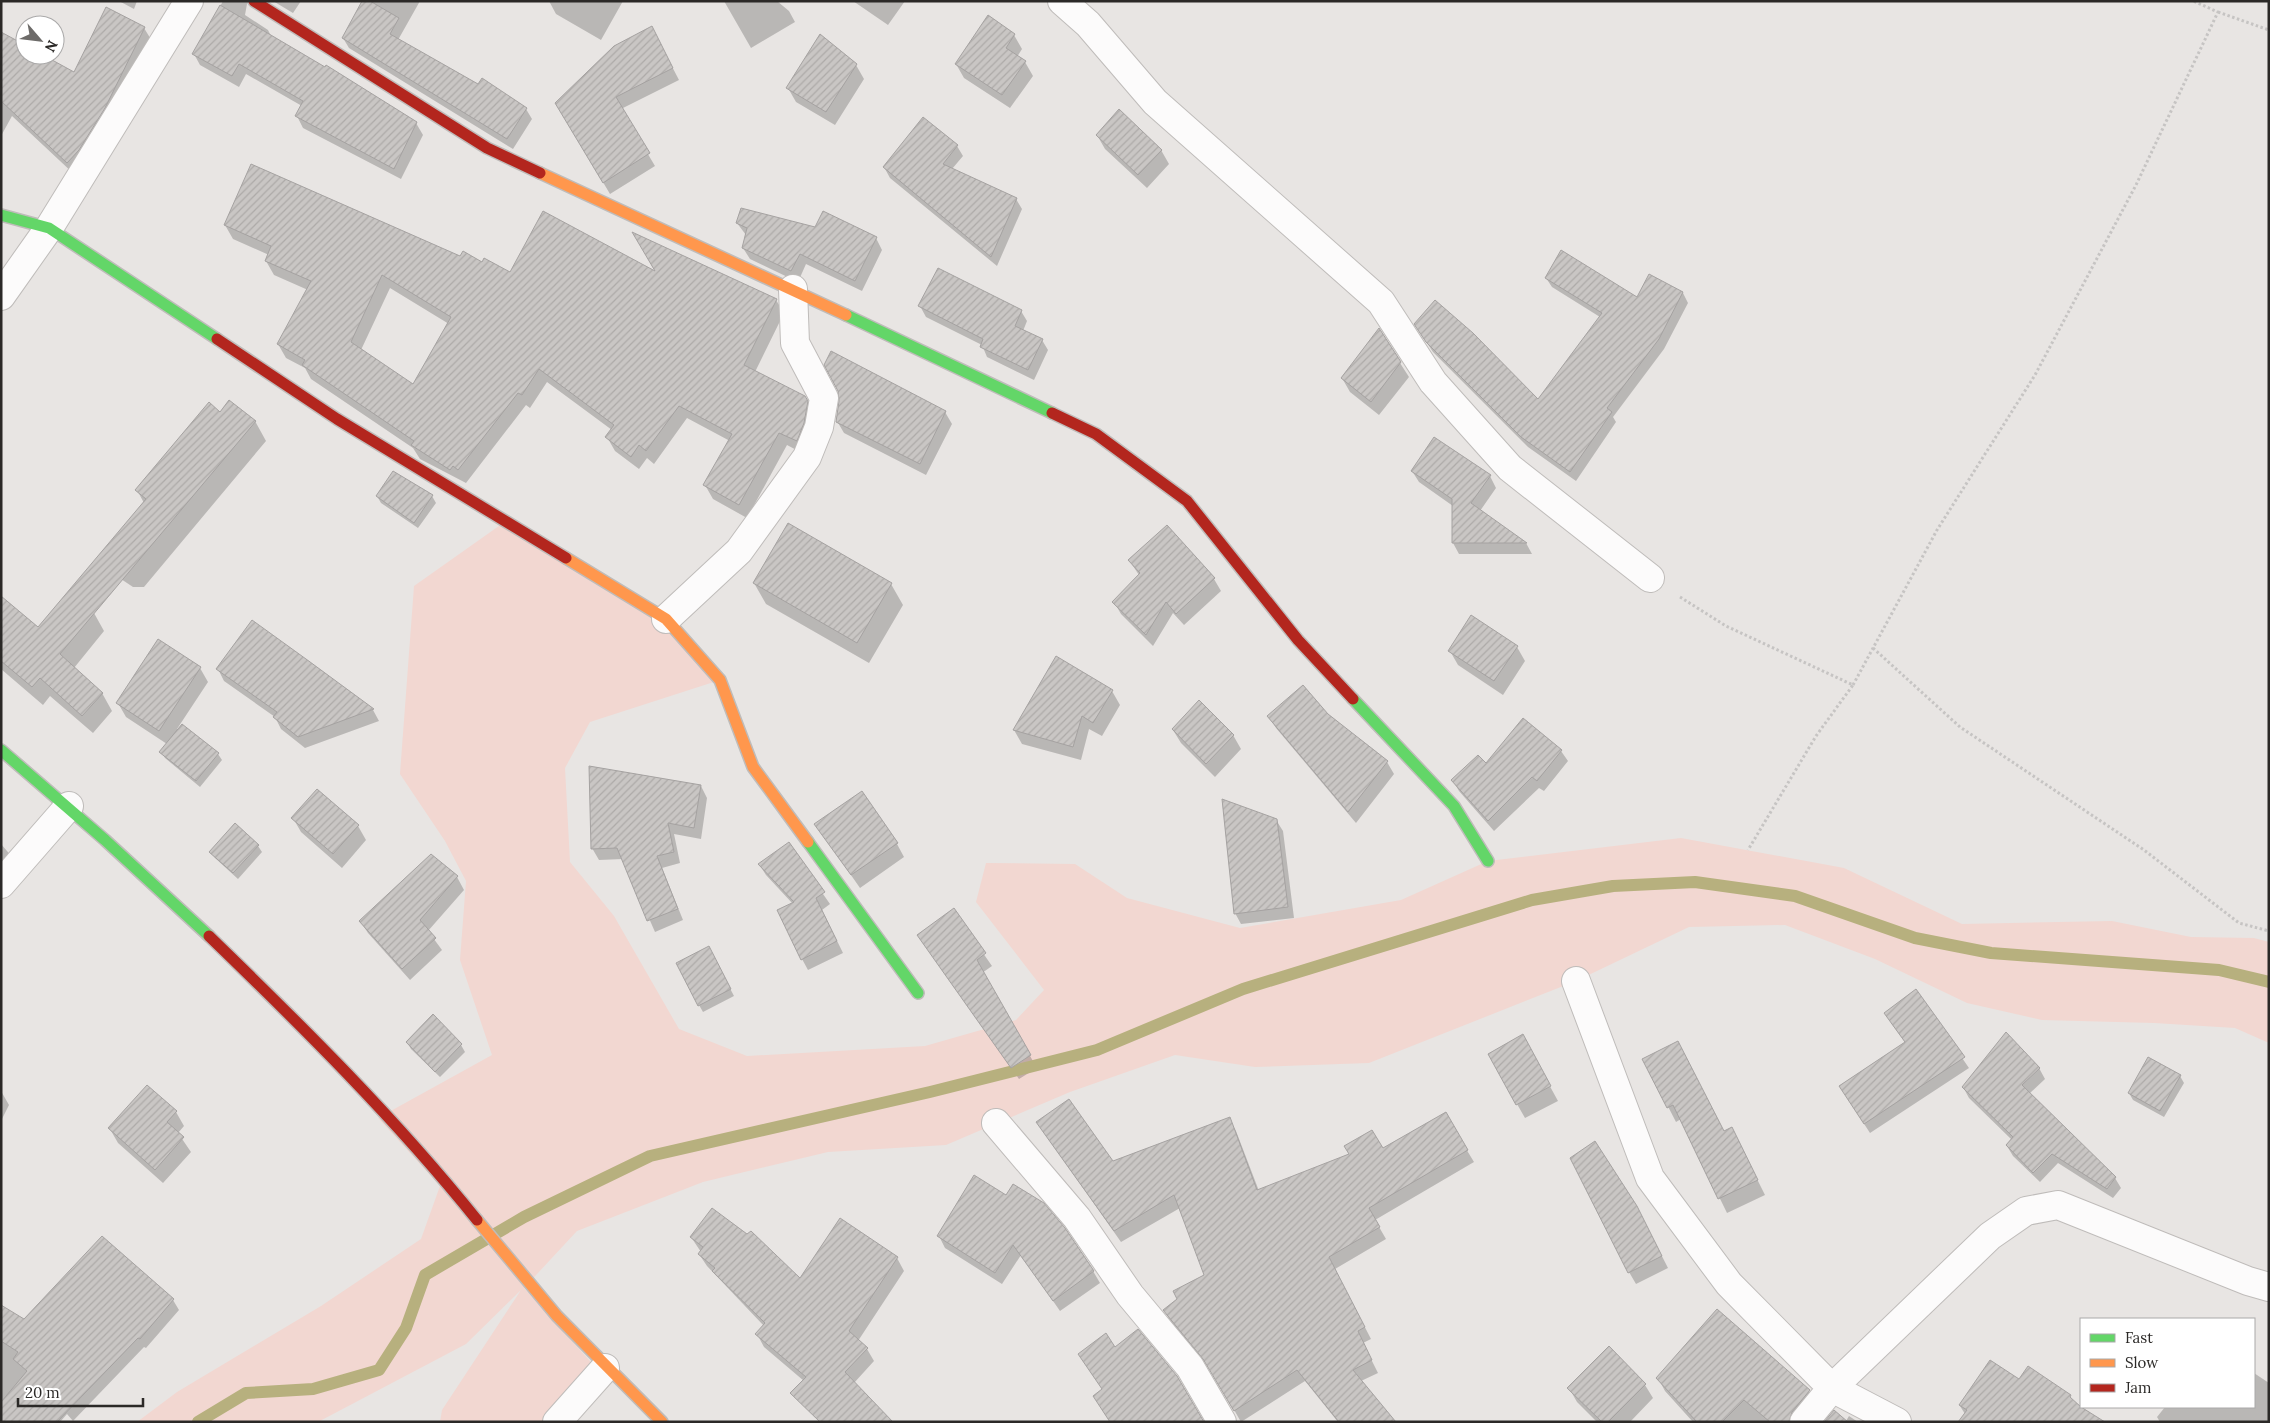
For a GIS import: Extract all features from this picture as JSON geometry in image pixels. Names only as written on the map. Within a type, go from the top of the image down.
[{"type":"street","points":[[1,296],[49,228],[189,1]]},
{"type":"street","points":[[254,1],[486,148],[793,289],[1096,434],[1187,500],[1298,640],[1454,806],[1488,862]]},
{"type":"street","points":[[1062,1],[1088,24],[1155,102],[1381,302],[1433,382],[1510,468],[1650,578]]},
{"type":"street","points":[[1,215],[49,228],[337,419],[666,619],[720,680],[753,767],[918,993]]},
{"type":"street","points":[[666,619],[739,551],[808,457],[819,427],[824,398],[795,343],[793,289]]},
{"type":"street","points":[[1,750],[69,806],[226,951],[401,1130],[458,1196],[524,1278],[605,1368],[662,1422]]},
{"type":"street","points":[[1,884],[69,806]]},
{"type":"street","points":[[1576,982],[1650,1178],[1728,1284],[1832,1388],[1897,1422]]},
{"type":"street","points":[[996,1123],[1077,1218],[1130,1295],[1190,1366],[1222,1422]]},
{"type":"street","points":[[1804,1422],[1832,1388],[1990,1236],[2026,1211],[2058,1205],[2248,1281],[2269,1287]]},
{"type":"street","points":[[557,1422],[605,1368]]},
{"type":"path","points":[[2193,1],[2269,30]]},
{"type":"path","points":[[1748,850],[1816,736],[1853,685],[1937,530],[2035,375],[2136,186],[2218,12]]},
{"type":"path","points":[[1650,578],[1726,626],[1853,685]]},
{"type":"path","points":[[1873,648],[1960,726],[2144,850],[2239,923],[2269,930]]},
{"type":"shaded area","points":[[506,521],[666,619],[720,680],[590,722],[565,768],[570,862],[614,916],[679,1029],[747,1056],[925,1046],[1016,1020],[1044,990],[976,902],[986,863],[1075,864],[1127,898],[1240,928],[1401,900],[1488,861],[1681,838],[1844,868],[1962,924],[2112,921],[2191,937],[2254,938],[2269,942],[2269,1043],[2235,1028],[2154,1023],[2042,1020],[1967,1003],[1875,959],[1785,925],[1689,927],[1576,981],[1369,1063],[1255,1067],[1175,1055],[1070,1092],[946,1145],[828,1152],[703,1182],[577,1231],[524,1288],[598,1370],[555,1422],[440,1422],[442,1410],[521,1290],[466,1344],[318,1422],[137,1422],[177,1392],[321,1306],[421,1239],[440,1186],[378,1118],[492,1055],[460,960],[466,881],[445,841],[400,774],[414,586]]},
{"type":"building","points":[[362,1],[370,1],[399,18],[390,34],[478,84],[482,78],[527,108],[507,139],[342,38]]},
{"type":"building","points":[[220,5],[325,67],[326,65],[417,122],[394,169],[295,116],[303,101],[239,64],[232,76],[192,54]]},
{"type":"building","points":[[106,7],[145,27],[105,108],[79,150],[67,163],[1,101],[1,32],[15,40],[15,65],[61,65],[74,72]]},
{"type":"building","points":[[988,15],[1015,34],[1006,48],[1026,61],[1002,95],[955,64]]},
{"type":"building","points":[[652,26],[673,68],[616,97],[650,153],[603,183],[555,103],[614,46]]},
{"type":"building","points":[[820,34],[857,64],[826,112],[786,88]]},
{"type":"building","points":[[1119,109],[1162,150],[1138,175],[1096,135]]},
{"type":"building","points":[[923,117],[958,145],[943,164],[1017,198],[991,257],[883,167]]},
{"type":"building","points":[[251,164],[460,256],[463,251],[482,262],[484,258],[510,272],[543,211],[655,271],[632,232],[777,299],[744,365],[805,396],[808,401],[804,423],[797,441],[779,433],[739,505],[703,485],[732,434],[679,406],[646,451],[639,445],[631,457],[605,437],[614,425],[539,369],[522,395],[518,393],[458,470],[453,466],[450,470],[411,445],[414,441],[302,365],[305,360],[277,344],[311,281],[265,261],[271,246],[224,225]],"holes":[[[382,275],[451,317],[413,384],[351,342]]]},
{"type":"building","points":[[741,208],[815,227],[823,211],[877,237],[855,281],[800,254],[791,271],[742,248],[747,228],[736,223]]},
{"type":"building","points":[[1561,250],[1637,297],[1649,274],[1683,292],[1659,339],[1607,408],[1612,412],[1570,472],[1521,437],[1426,342],[1414,324],[1435,300],[1473,333],[1538,399],[1602,313],[1545,278]]},
{"type":"building","points":[[938,268],[1022,310],[1015,326],[1043,339],[1028,370],[980,347],[983,339],[918,306]]},
{"type":"building","points":[[1379,328],[1401,362],[1371,402],[1341,378]]},
{"type":"building","points":[[831,351],[946,411],[920,464],[836,422],[839,401],[838,391],[824,365]]},
{"type":"building","points":[[229,400],[256,421],[60,654],[103,693],[82,716],[40,678],[32,687],[1,661],[1,596],[38,627],[146,499],[135,490],[209,402],[220,412]]},
{"type":"building","points":[[1434,437],[1491,475],[1471,503],[1527,543],[1452,543],[1452,499],[1411,471]]},
{"type":"building","points":[[393,471],[433,495],[414,523],[376,496]]},
{"type":"building","points":[[788,523],[892,583],[857,643],[753,583]]},
{"type":"building","points":[[1167,525],[1215,578],[1176,614],[1166,602],[1146,635],[1112,602],[1140,573],[1128,560]]},
{"type":"building","points":[[1471,615],[1518,646],[1494,681],[1448,651]]},
{"type":"building","points":[[252,620],[374,709],[298,737],[273,717],[277,712],[216,669]]},
{"type":"building","points":[[158,639],[201,667],[159,731],[116,703]]},
{"type":"building","points":[[1056,656],[1113,690],[1093,723],[1082,716],[1073,747],[1013,730]]},
{"type":"building","points":[[1303,685],[1328,714],[1388,761],[1348,812],[1267,716]]},
{"type":"building","points":[[1199,700],[1234,735],[1206,764],[1172,729]]},
{"type":"building","points":[[1523,718],[1562,750],[1537,781],[1532,777],[1488,821],[1451,780],[1478,755],[1486,763]]},
{"type":"building","points":[[182,724],[219,753],[196,781],[159,752]]},
{"type":"building","points":[[589,766],[701,785],[694,828],[668,823],[674,852],[657,856],[678,909],[647,921],[617,848],[591,849]]},
{"type":"building","points":[[317,789],[359,825],[333,854],[291,818]]},
{"type":"building","points":[[862,791],[898,843],[851,875],[814,824]]},
{"type":"building","points":[[1222,799],[1277,819],[1288,907],[1234,914]]},
{"type":"building","points":[[235,823],[259,845],[233,873],[209,852]]},
{"type":"building","points":[[789,842],[825,892],[816,898],[837,941],[801,960],[777,910],[794,902],[758,864]]},
{"type":"building","points":[[431,854],[458,876],[420,920],[436,938],[402,969],[359,921]]},
{"type":"building","points":[[954,908],[986,953],[977,960],[1031,1055],[1011,1068],[917,935]]},
{"type":"building","points":[[709,946],[731,989],[698,1006],[676,963]]},
{"type":"building","points":[[1916,989],[1965,1057],[1864,1124],[1839,1086],[1905,1042],[1884,1013]]},
{"type":"building","points":[[433,1014],[462,1044],[435,1072],[406,1042]]},
{"type":"building","points":[[2006,1032],[2040,1068],[2022,1085],[2116,1177],[2107,1189],[2052,1154],[2033,1173],[2006,1145],[2013,1137],[1962,1087]]},
{"type":"building","points":[[1523,1034],[1551,1086],[1516,1105],[1488,1054]]},
{"type":"building","points":[[1678,1041],[1724,1131],[1732,1127],[1758,1180],[1718,1199],[1673,1105],[1667,1108],[1642,1059]]},
{"type":"building","points":[[2148,1057],[2181,1075],[2160,1111],[2128,1093]]},
{"type":"building","points":[[147,1085],[177,1111],[167,1122],[184,1137],[155,1170],[108,1128]]},
{"type":"building","points":[[1069,1099],[1113,1161],[1230,1117],[1257,1190],[1349,1154],[1344,1146],[1372,1130],[1383,1148],[1446,1112],[1468,1150],[1369,1208],[1380,1227],[1329,1257],[1365,1327],[1358,1331],[1372,1360],[1353,1370],[1396,1422],[1339,1422],[1297,1370],[1234,1411],[1203,1359],[1163,1310],[1177,1299],[1173,1291],[1204,1275],[1174,1195],[1114,1231],[1036,1122]]},
{"type":"building","points":[[1595,1141],[1637,1206],[1662,1256],[1628,1273],[1570,1158]]},
{"type":"building","points":[[974,1175],[1006,1195],[1013,1184],[1044,1203],[1065,1228],[1094,1271],[1053,1301],[1013,1245],[995,1273],[937,1236]]},
{"type":"building","points":[[712,1208],[747,1234],[751,1231],[800,1278],[840,1218],[898,1257],[849,1331],[868,1348],[845,1372],[893,1422],[820,1422],[790,1393],[806,1377],[755,1334],[765,1323],[712,1271],[715,1268],[698,1254],[703,1247],[690,1237]]},
{"type":"building","points":[[102,1236],[174,1299],[140,1339],[138,1338],[57,1422],[1,1422],[1,1402],[27,1371],[13,1359],[18,1352],[1,1341],[1,1305],[24,1319]]},
{"type":"building","points":[[1717,1309],[1810,1390],[1792,1412],[1789,1422],[1770,1422],[1744,1400],[1722,1422],[1697,1422],[1656,1378]]},
{"type":"building","points":[[1138,1329],[1177,1376],[1204,1422],[1110,1422],[1093,1396],[1102,1389],[1078,1354],[1106,1333],[1115,1347]]},
{"type":"building","points":[[1609,1346],[1646,1384],[1608,1422],[1602,1422],[1567,1388]]},
{"type":"building","points":[[1990,1360],[2019,1379],[2028,1366],[2071,1395],[2070,1397],[2080,1408],[2105,1422],[1958,1422],[1967,1410],[1959,1405]]},
{"type":"building","points":[[1834,1410],[1848,1422],[1824,1422]]},
{"type":"waterway","points":[[198,1422],[246,1393],[313,1389],[379,1370],[406,1328],[425,1275],[524,1217],[650,1156],[930,1092],[1097,1050],[1243,989],[1532,900],[1613,886],[1695,882],[1795,896],[1915,938],[1991,953],[2219,970],[2269,982]]},
{"type":"traffic: fast","points":[[1,215],[49,228],[217,339]]},
{"type":"traffic: fast","points":[[846,315],[1052,413]]},
{"type":"traffic: fast","points":[[1353,699],[1454,806],[1488,861]]},
{"type":"traffic: fast","points":[[1,750],[105,840],[209,936]]},
{"type":"traffic: fast","points":[[808,842],[918,993]]},
{"type":"traffic: slow","points":[[540,173],[846,315]]},
{"type":"traffic: slow","points":[[566,558],[666,619],[720,680],[753,767],[808,842]]},
{"type":"traffic: slow","points":[[477,1220],[557,1316],[662,1422]]},
{"type":"traffic: jam","points":[[254,1],[487,148],[540,173]]},
{"type":"traffic: jam","points":[[217,339],[337,419],[566,558]]},
{"type":"traffic: jam","points":[[1052,413],[1096,434],[1187,501],[1298,640],[1353,699]]},
{"type":"traffic: jam","points":[[209,936],[348,1074],[414,1145],[477,1220]]}]
